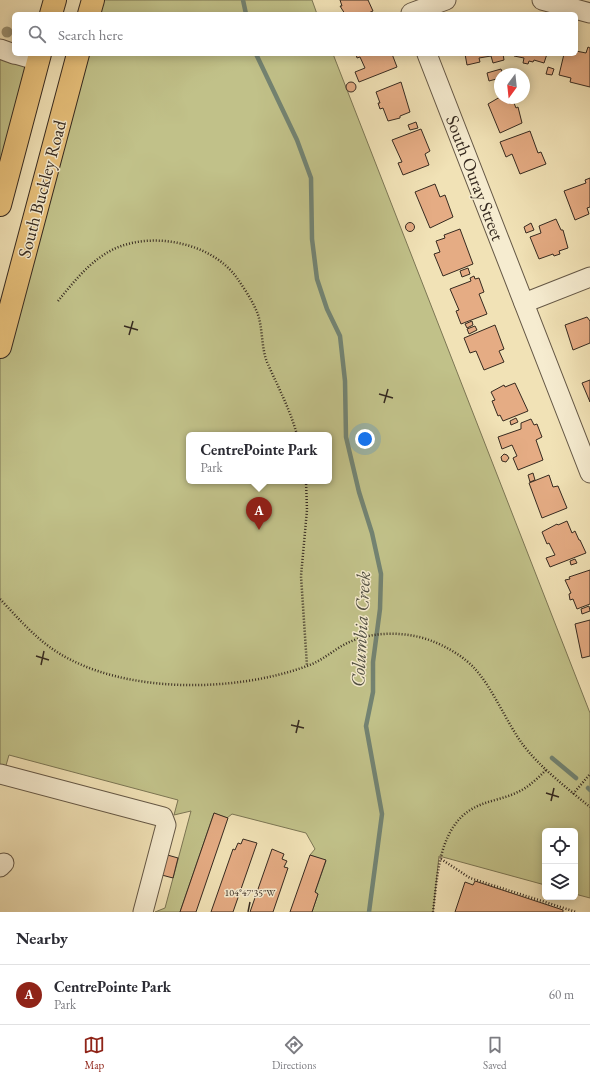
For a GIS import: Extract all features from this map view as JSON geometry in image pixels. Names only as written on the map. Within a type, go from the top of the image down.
[{"type":"main road","points":[[52,12],[55,0]]},
{"type":"main road","points":[[90,12],[93,0]]},
{"type":"main road","name":"South Buckley Road","points":[[0,347],[77,56]]},
{"type":"main road","name":"South Buckley Road","points":[[0,205],[40,57]]},
{"type":"street","points":[[410,9],[446,0]]},
{"type":"street","points":[[542,0],[590,13]]},
{"type":"street","points":[[0,49],[12,53]]},
{"type":"street","name":"South Ouray Street","points":[[428,56],[590,473]]},
{"type":"street","points":[[524,303],[590,277]]},
{"type":"street","points":[[0,774],[163,817],[166,825],[143,912]]},
{"type":"path","points":[[58,301],[83,271],[106,253],[126,245],[150,241],[175,242],[196,247],[218,259],[236,276],[257,312],[267,361],[290,412],[296,432]]},
{"type":"path","points":[[306,484],[307,510],[300,576],[306,666]]},
{"type":"path","points":[[0,599],[35,636],[57,652],[81,665],[138,681],[171,685],[231,683],[258,679],[306,666],[362,636],[391,634],[411,635],[430,641],[458,655],[476,670],[522,743],[573,794],[590,807]]},
{"type":"path","points":[[433,912],[441,859],[445,844],[451,831],[468,812],[480,805],[520,792],[547,769]]},
{"type":"path","points":[[573,794],[590,774]]},
{"type":"path","points":[[441,859],[470,878],[576,912]]},
{"type":"green space","points":[[93,0],[312,0],[316,12],[90,12]]},
{"type":"green space","points":[[0,49],[12,53],[12,56],[23,56],[39,61],[0,206]]},
{"type":"green space","points":[[77,56],[334,56],[590,713],[590,898],[578,895],[578,828],[542,828],[542,884],[439,856],[433,912],[312,912],[318,894],[315,892],[326,861],[310,855],[315,849],[306,833],[232,814],[227,818],[214,813],[180,912],[155,912],[165,908],[191,811],[174,815],[178,800],[9,755],[5,769],[0,768],[0,347]]},
{"type":"building","points":[[340,0],[368,0],[373,11],[344,12],[340,6],[342,6]]},
{"type":"building","points":[[588,47],[590,48],[590,87],[570,82],[571,78],[559,75],[564,56],[578,56],[578,51],[586,53]]},
{"type":"building","points":[[356,56],[393,56],[397,67],[359,82],[355,72],[365,68],[360,57],[357,58]]},
{"type":"building","points":[[465,56],[491,56],[479,58],[480,62],[467,65]]},
{"type":"building","points":[[491,56],[503,56],[504,60],[493,63]]},
{"type":"building","points":[[514,56],[546,56],[544,63],[534,60],[533,62],[529,61],[528,64],[523,63],[524,58]]},
{"type":"building","points":[[548,67],[554,69],[552,75],[546,74]]},
{"type":"building","points":[[494,71],[494,80],[489,81],[487,73]]},
{"type":"building","points":[[351,82],[356,87],[351,92],[346,87]]},
{"type":"building","points":[[401,82],[410,112],[400,116],[400,118],[388,121],[383,108],[380,109],[378,103],[380,103],[376,92]]},
{"type":"building","points":[[494,100],[494,104],[514,104],[516,108],[518,107],[522,123],[500,133],[488,104]]},
{"type":"building","points":[[416,122],[418,128],[410,130],[408,125]]},
{"type":"building","points":[[421,129],[430,151],[425,154],[429,165],[403,175],[398,163],[402,162],[392,140]]},
{"type":"building","points":[[530,131],[538,153],[541,152],[546,164],[520,174],[512,154],[506,157],[500,142]]},
{"type":"building","points":[[590,178],[590,207],[587,208],[589,214],[575,220],[564,191],[586,183],[585,180]]},
{"type":"building","points":[[435,184],[440,197],[445,195],[453,217],[430,228],[415,192]]},
{"type":"building","points":[[556,219],[561,230],[563,230],[568,248],[559,251],[560,254],[554,256],[553,254],[539,259],[530,237],[541,233],[539,226]]},
{"type":"building","points":[[410,222],[415,227],[410,232],[405,227]]},
{"type":"building","points":[[531,223],[534,230],[526,233],[524,227]]},
{"type":"building","points":[[460,229],[473,264],[443,276],[434,254],[440,252],[436,241],[445,238],[444,235]]},
{"type":"building","points":[[468,268],[470,274],[462,277],[460,271]]},
{"type":"building","points":[[474,276],[475,279],[479,278],[484,292],[479,294],[487,314],[461,324],[456,311],[459,310],[450,289],[471,281],[470,278]]},
{"type":"building","points":[[587,317],[590,321],[590,343],[573,350],[565,325]]},
{"type":"building","points":[[472,321],[473,325],[467,328],[465,324]]},
{"type":"building","points":[[495,325],[504,349],[499,351],[504,362],[484,370],[476,351],[470,353],[464,338]]},
{"type":"building","points":[[475,326],[477,330],[469,334],[467,329]]},
{"type":"building","points":[[590,380],[590,402],[582,383]]},
{"type":"building","points":[[515,383],[528,411],[503,421],[500,415],[498,416],[492,401],[495,400],[491,392],[504,385],[505,387]]},
{"type":"building","points":[[516,418],[518,422],[511,425],[510,421]]},
{"type":"building","points":[[531,419],[534,425],[537,424],[542,437],[536,440],[543,460],[518,470],[513,458],[517,456],[512,445],[502,449],[498,437],[521,429],[521,423]]},
{"type":"building","points":[[504,454],[509,458],[506,462],[502,461],[501,457]]},
{"type":"building","points":[[533,473],[535,480],[530,482],[528,475]]},
{"type":"building","points":[[549,475],[553,487],[558,486],[567,508],[542,518],[529,483]]},
{"type":"building","points":[[567,521],[572,533],[575,531],[586,553],[550,567],[546,558],[555,555],[549,543],[547,544],[542,532],[557,524],[558,525]]},
{"type":"building","points":[[575,559],[577,563],[571,565],[570,561]]},
{"type":"building","points":[[590,570],[590,604],[577,609],[573,599],[570,600],[569,594],[571,593],[565,580],[570,579],[569,577]]},
{"type":"building","points":[[589,606],[590,611],[582,614],[581,609]]},
{"type":"building","points":[[590,620],[590,656],[582,658],[575,624]]},
{"type":"building","points":[[214,813],[228,818],[196,912],[180,912]]},
{"type":"building","points":[[243,839],[257,843],[233,912],[211,912],[233,849],[235,850],[238,843],[241,844]]},
{"type":"building","points":[[272,849],[284,854],[282,859],[287,861],[284,867],[288,868],[273,912],[250,912]]},
{"type":"building","points":[[164,854],[178,858],[173,878],[158,874]]},
{"type":"building","points":[[310,855],[326,860],[315,892],[318,894],[312,912],[290,912]]},
{"type":"building","points":[[475,881],[563,910],[563,912],[455,912],[465,882],[473,885]]},
{"type":"waterway","name":"Columbia Creek","points":[[243,0],[246,12]]},
{"type":"waterway","name":"Columbia Creek","points":[[257,56],[297,140],[311,178],[312,239],[317,279],[327,309],[340,336],[345,381],[346,437],[359,492],[372,533],[381,574],[380,609],[373,662],[373,692],[366,726],[382,814],[369,912]]},
{"type":"waterway","points":[[552,758],[576,778]]},
{"type":"place","name":"CentrePointe Park","points":[[259,530]]}]
